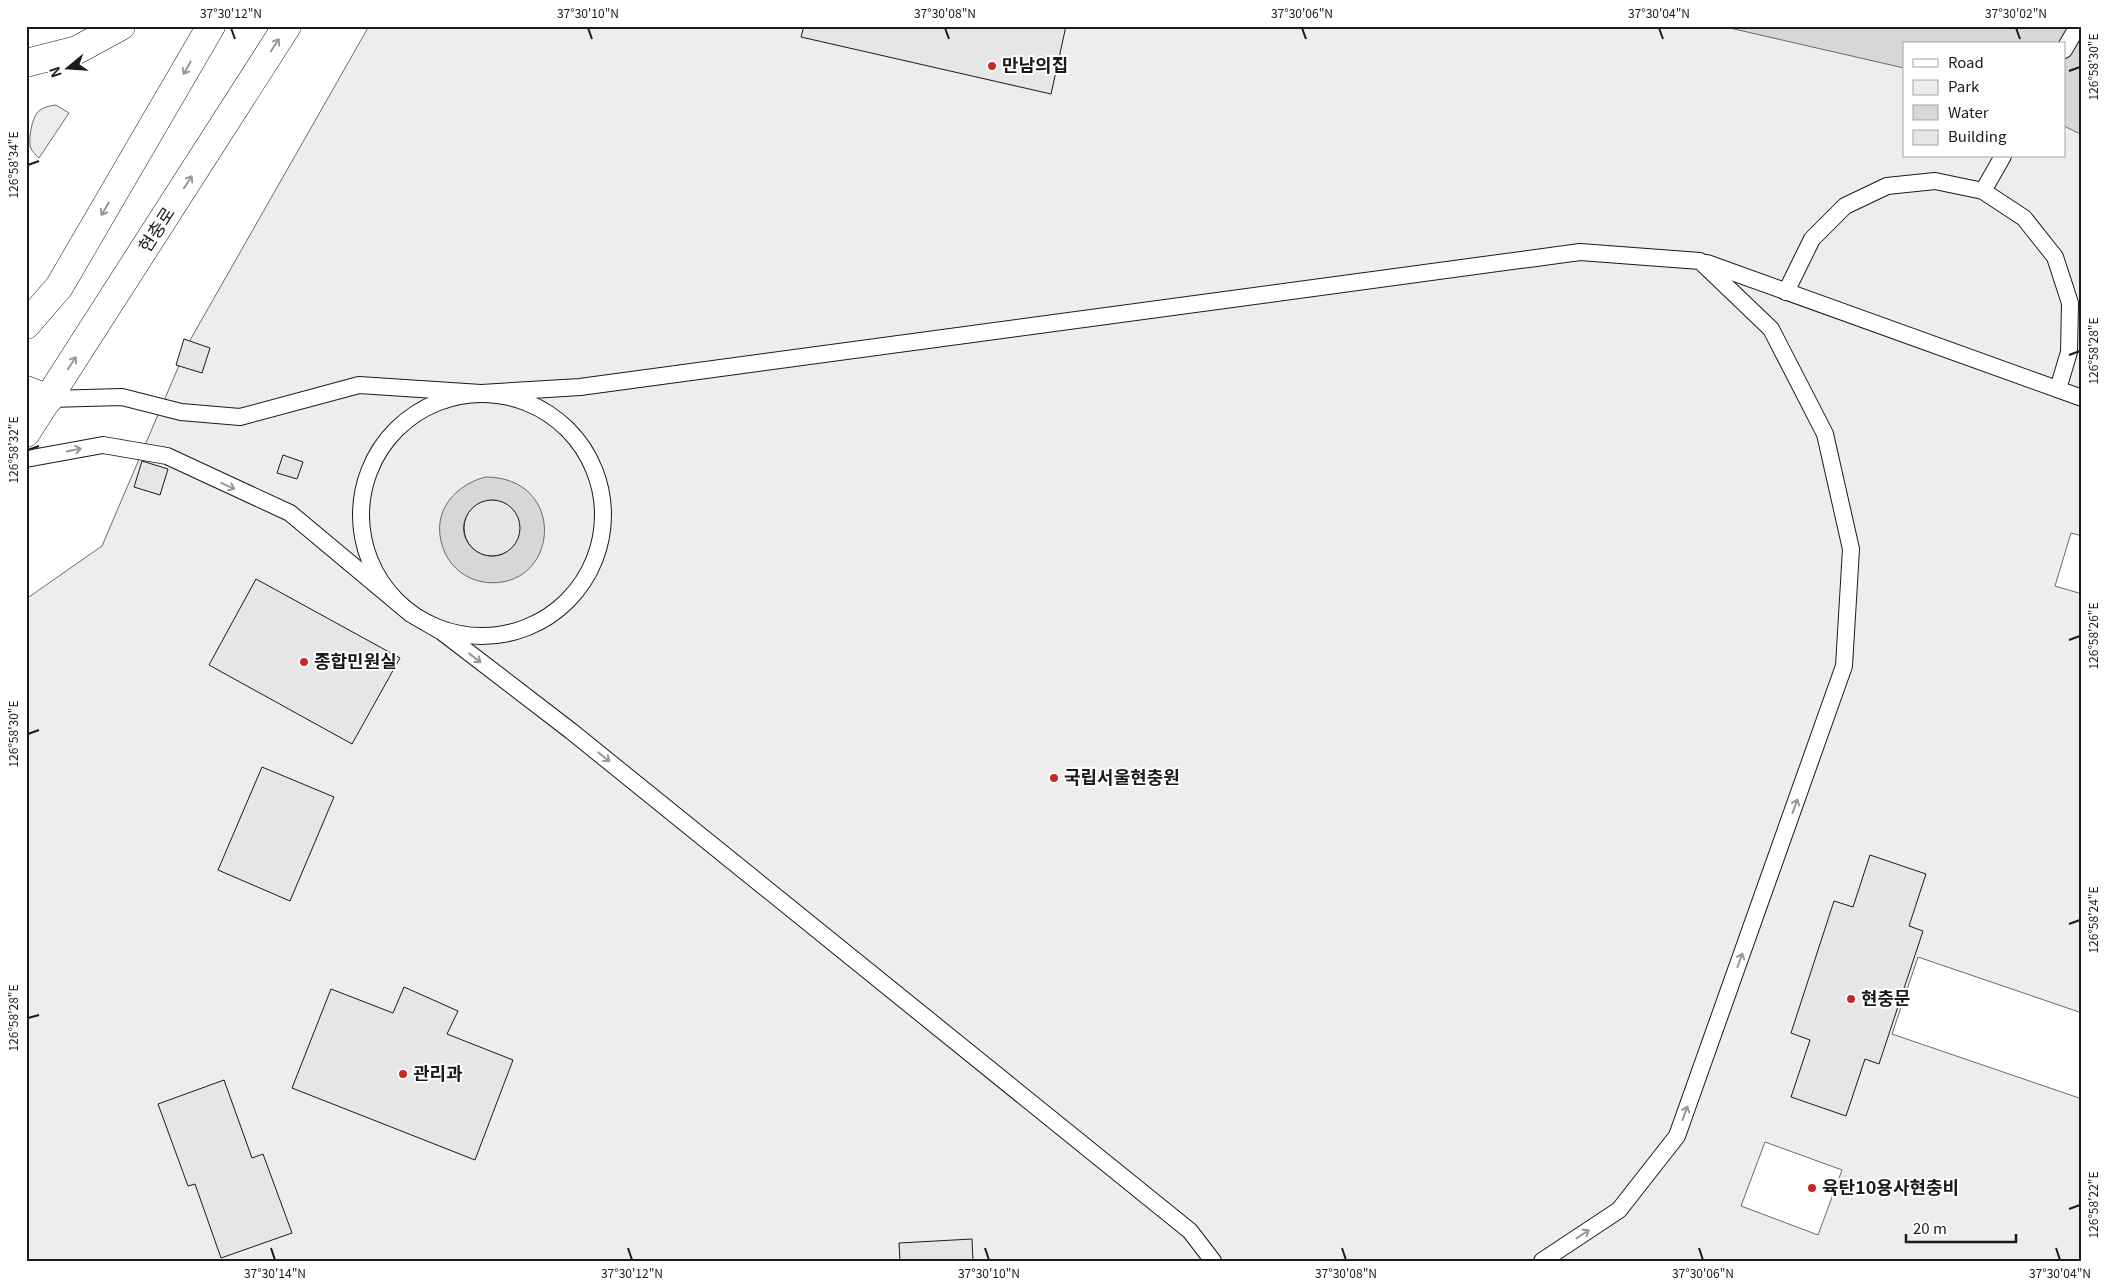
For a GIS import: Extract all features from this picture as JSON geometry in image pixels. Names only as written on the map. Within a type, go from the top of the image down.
[{"type":"main road","points":[[26,63],[77,50],[121,26]]},
{"type":"main road","points":[[26,325],[59,287],[211,26]]},
{"type":"main road","name":"현충로","points":[[26,433],[38,395],[287,26]]},
{"type":"lane","points":[[2066,47],[2078,26]]},
{"type":"lane","points":[[1983,191],[2002,158]]},
{"type":"lane","points":[[1786,292],[1812,239],[1845,206],[1887,186],[1935,181],[1983,191],[2024,218],[2055,256],[2070,303],[2069,352],[2058,389]]},
{"type":"lane","points":[[38,395],[122,397],[181,412],[240,417],[359,385],[481,393],[522,400],[552,416],[559,421],[586,452],[601,491],[603,532],[590,572],[565,605],[530,627],[489,637],[448,632],[411,614],[384,586],[367,553],[361,515],[367,478],[384,444],[411,417],[444,400],[481,393],[580,387],[1580,252],[1700,261],[2082,398]]},
{"type":"lane","points":[[1542,1261],[1619,1210],[1677,1136],[1844,666],[1851,549],[1825,434],[1771,329],[1700,261]]},
{"type":"lane","points":[[26,459],[103,445],[166,456],[290,513],[411,614],[442,632],[571,731],[1183,1224],[1212,1261]]},
{"type":"green space","name":"국립서울현충원","points":[[369,26],[2082,26],[2082,536],[2071,533],[2055,586],[2082,594],[2082,1013],[1918,957],[1892,1034],[2082,1099],[2082,1261],[26,1261],[26,599],[102,546],[189,342]],"holes":[[[1765,1142],[1842,1170],[1818,1235],[1741,1206]]]},
{"type":"green space","points":[[56,105],[69,113],[39,158],[32,151],[30,145],[30,133],[34,119],[41,109]]},
{"type":"water","points":[[1721,26],[2064,26],[2082,36],[2082,135],[2066,127],[2066,42],[1903,42],[1903,68]]},
{"type":"water","points":[[485,477],[512,482],[531,495],[542,513],[544,534],[539,554],[527,570],[508,581],[477,581],[456,568],[445,553],[441,540],[441,516],[453,496],[473,482]],"holes":[[[494,500],[508,506],[516,515],[519,526],[517,537],[512,547],[504,553],[493,556],[475,550],[468,543],[464,535],[463,528],[468,514],[479,504],[486,501]]]},
{"type":"building","name":"만남의집","points":[[804,26],[1066,26],[1051,94],[801,37]]},
{"type":"building","points":[[184,339],[210,348],[202,373],[176,365]]},
{"type":"building","points":[[283,455],[303,462],[297,479],[277,473]]},
{"type":"building","points":[[142,461],[168,469],[160,495],[134,487]]},
{"type":"building","points":[[492,500],[503,502],[512,508],[518,517],[520,528],[518,539],[512,548],[503,554],[492,556],[481,554],[472,548],[466,539],[464,528],[466,517],[472,508],[481,502]]},
{"type":"building","name":"종합민원실","points":[[256,579],[400,658],[352,744],[209,665]]},
{"type":"building","points":[[262,767],[334,797],[290,901],[218,870]]},
{"type":"building","name":"현충문","points":[[1870,855],[1926,874],[1909,926],[1923,931],[1879,1064],[1865,1059],[1846,1116],[1791,1097],[1810,1040],[1791,1033],[1834,901],[1853,907]]},
{"type":"building","name":"관리과","points":[[404,987],[458,1011],[447,1034],[513,1060],[475,1160],[292,1088],[331,989],[393,1013]]},
{"type":"building","points":[[224,1080],[252,1158],[263,1154],[292,1233],[221,1258],[195,1184],[188,1186],[158,1104]]},
{"type":"building","points":[[972,1239],[973,1261],[900,1261],[899,1243]]},
{"type":"place","name":"만남의집","points":[[992,66]]},
{"type":"place","name":"종합민원실","points":[[304,662]]},
{"type":"place","name":"국립서울현충원","points":[[1054,778]]},
{"type":"place","name":"현충문","points":[[1851,999]]},
{"type":"place","name":"관리과","points":[[403,1074]]},
{"type":"place","name":"육탄10용사현충비","points":[[1812,1188]]}]
